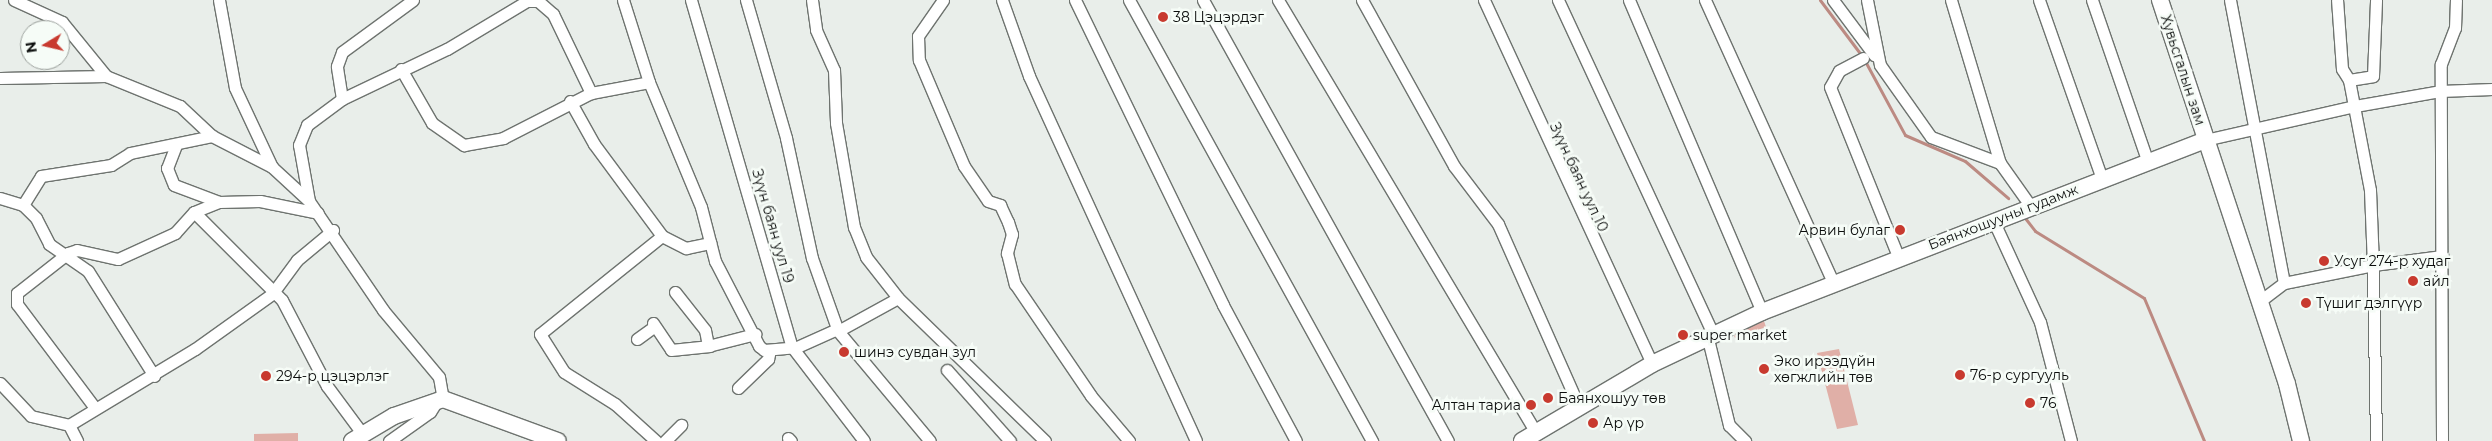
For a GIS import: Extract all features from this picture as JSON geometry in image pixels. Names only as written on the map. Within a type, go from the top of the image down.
[{"type":"street","points":[[14,0],[62,22],[106,76]]},
{"type":"street","points":[[219,0],[235,88],[272,167]]},
{"type":"street","points":[[342,99],[337,66],[342,52],[413,0]]},
{"type":"street","points":[[622,0],[648,82],[701,207],[710,243],[730,292],[755,334],[759,346],[770,350],[792,347],[837,330],[898,298]]},
{"type":"street","name":"Зүүн баян уул 19","points":[[691,0],[792,347],[864,441]]},
{"type":"street","points":[[746,0],[786,138],[812,258],[837,330],[930,441]]},
{"type":"street","points":[[812,0],[816,30],[834,70],[836,123],[854,227],[866,257],[898,298],[1045,441]]},
{"type":"street","points":[[944,0],[918,36],[919,60],[964,166],[988,201],[1000,205],[1008,222],[1012,234],[1007,253],[1016,284],[1091,396],[1129,441]]},
{"type":"street","points":[[1002,0],[1029,76],[1196,441]]},
{"type":"street","points":[[1075,0],[1223,305],[1296,441]]},
{"type":"street","points":[[1129,0],[1372,441]]},
{"type":"street","points":[[1203,0],[1448,441]]},
{"type":"street","points":[[1278,0],[1536,431]]},
{"type":"street","points":[[1362,0],[1454,166],[1498,224],[1579,407]]},
{"type":"street","name":"Зүүн баян уул 10","points":[[1484,0],[1652,364]]},
{"type":"street","points":[[1558,0],[1711,337],[1729,425],[1745,441]]},
{"type":"street","points":[[1629,0],[1762,312]]},
{"type":"street","points":[[1705,0],[1834,284]]},
{"type":"street","points":[[1833,0],[1931,137],[2000,163]]},
{"type":"street","points":[[1867,0],[1880,65]]},
{"type":"street","points":[[1951,0],[2000,163],[2023,211]]},
{"type":"street","points":[[2039,0],[2102,179]]},
{"type":"street","points":[[2092,0],[2147,160]]},
{"type":"street","name":"Хувьсгалын зам","points":[[2160,0],[2205,140]]},
{"type":"street","points":[[2230,0],[2284,283]]},
{"type":"street","points":[[2337,0],[2342,69],[2349,80],[2370,190],[2376,441]]},
{"type":"street","points":[[2349,80],[2373,76],[2376,0]]},
{"type":"street","points":[[2442,441],[2440,91],[2443,52],[2455,28],[2456,0]]},
{"type":"street","points":[[309,201],[300,136],[316,117],[342,99],[401,69],[447,49],[520,5],[538,1],[553,14],[591,93]]},
{"type":"street","points":[[1863,58],[1839,71],[1830,86],[1898,256]]},
{"type":"street","points":[[401,69],[432,124],[464,145],[503,138],[570,101],[591,93],[648,82]]},
{"type":"street","points":[[0,78],[106,76],[180,106],[212,136],[272,167],[309,201],[333,230],[383,310],[439,377],[440,400],[430,412],[389,441]]},
{"type":"street","points":[[2301,441],[2260,301],[2205,140],[2354,106],[2440,91],[2492,89]]},
{"type":"street","points":[[570,101],[594,144],[662,236],[686,248],[710,243]]},
{"type":"street","points":[[22,205],[41,176],[112,165],[130,153],[212,136]]},
{"type":"street","name":"Баянхошууны гудамж","points":[[1522,441],[1652,364],[1762,312],[1834,284],[1898,256],[1994,222],[2147,160],[2205,140]]},
{"type":"street","points":[[176,144],[167,168],[174,185],[219,202]]},
{"type":"street","points":[[0,198],[22,205],[36,218],[49,244],[68,253],[88,271],[154,376]]},
{"type":"street","points":[[94,408],[16,298],[68,253],[77,250],[118,259],[175,233],[194,212],[219,202],[260,201],[318,213]]},
{"type":"street","points":[[194,212],[272,294],[282,300],[326,386],[357,437],[440,400],[534,436],[558,441]]},
{"type":"street","points":[[1994,222],[2040,322],[2072,441]]},
{"type":"street","points":[[0,383],[31,416],[70,425],[94,408],[154,376],[272,294],[297,260],[333,230]]},
{"type":"street","points":[[656,441],[615,404],[564,372],[540,334],[662,236]]},
{"type":"street","points":[[2260,301],[2284,283],[2373,265],[2442,256]]},
{"type":"street","points":[[675,292],[705,330],[710,346]]},
{"type":"street","points":[[637,339],[653,326],[671,350],[710,346],[755,334]]},
{"type":"street","points":[[738,388],[768,359],[770,350]]},
{"type":"street","points":[[946,370],[1010,441]]},
{"type":"street","points":[[70,425],[77,441]]},
{"type":"street","points":[[665,441],[681,425]]},
{"type":"shaded area","points":[[1764,321],[1766,327],[1735,338],[1733,333]]},
{"type":"shaded area","points":[[1839,349],[1858,425],[1837,429],[1817,353]]},
{"type":"shaded area","points":[[298,433],[298,441],[254,441],[254,434]]},
{"type":"waterway","points":[[1820,0],[1862,56]]},
{"type":"waterway","points":[[1865,61],[1905,135],[1965,161],[2008,198]]},
{"type":"waterway","points":[[2025,218],[2035,231],[2144,298],[2204,441]]},
{"type":"place","name":"38 Цэцэрдэг","points":[[1163,17]]},
{"type":"place","name":"Арвин булаг","points":[[1900,230]]},
{"type":"place","name":"Усуг 274-р худаг","points":[[2324,261]]},
{"type":"place","name":"айл","points":[[2413,281]]},
{"type":"place","name":"Түшиг дэлгүүр","points":[[2306,303]]},
{"type":"place","name":"super market","points":[[1683,335]]},
{"type":"place","name":"шинэ сувдан зул","points":[[844,352]]},
{"type":"place","name":"Эко ирээдүйн хөгжлийн төв","points":[[1764,369]]},
{"type":"place","name":"76-р сургууль","points":[[1960,375]]},
{"type":"place","name":"294-р цэцэрлэг","points":[[266,376]]},
{"type":"place","name":"Баянхошуу төв","points":[[1548,398]]},
{"type":"place","name":"76","points":[[2030,403]]},
{"type":"place","name":"Алтан тариа","points":[[1531,405]]},
{"type":"place","name":"Ар үр","points":[[1593,423]]}]
